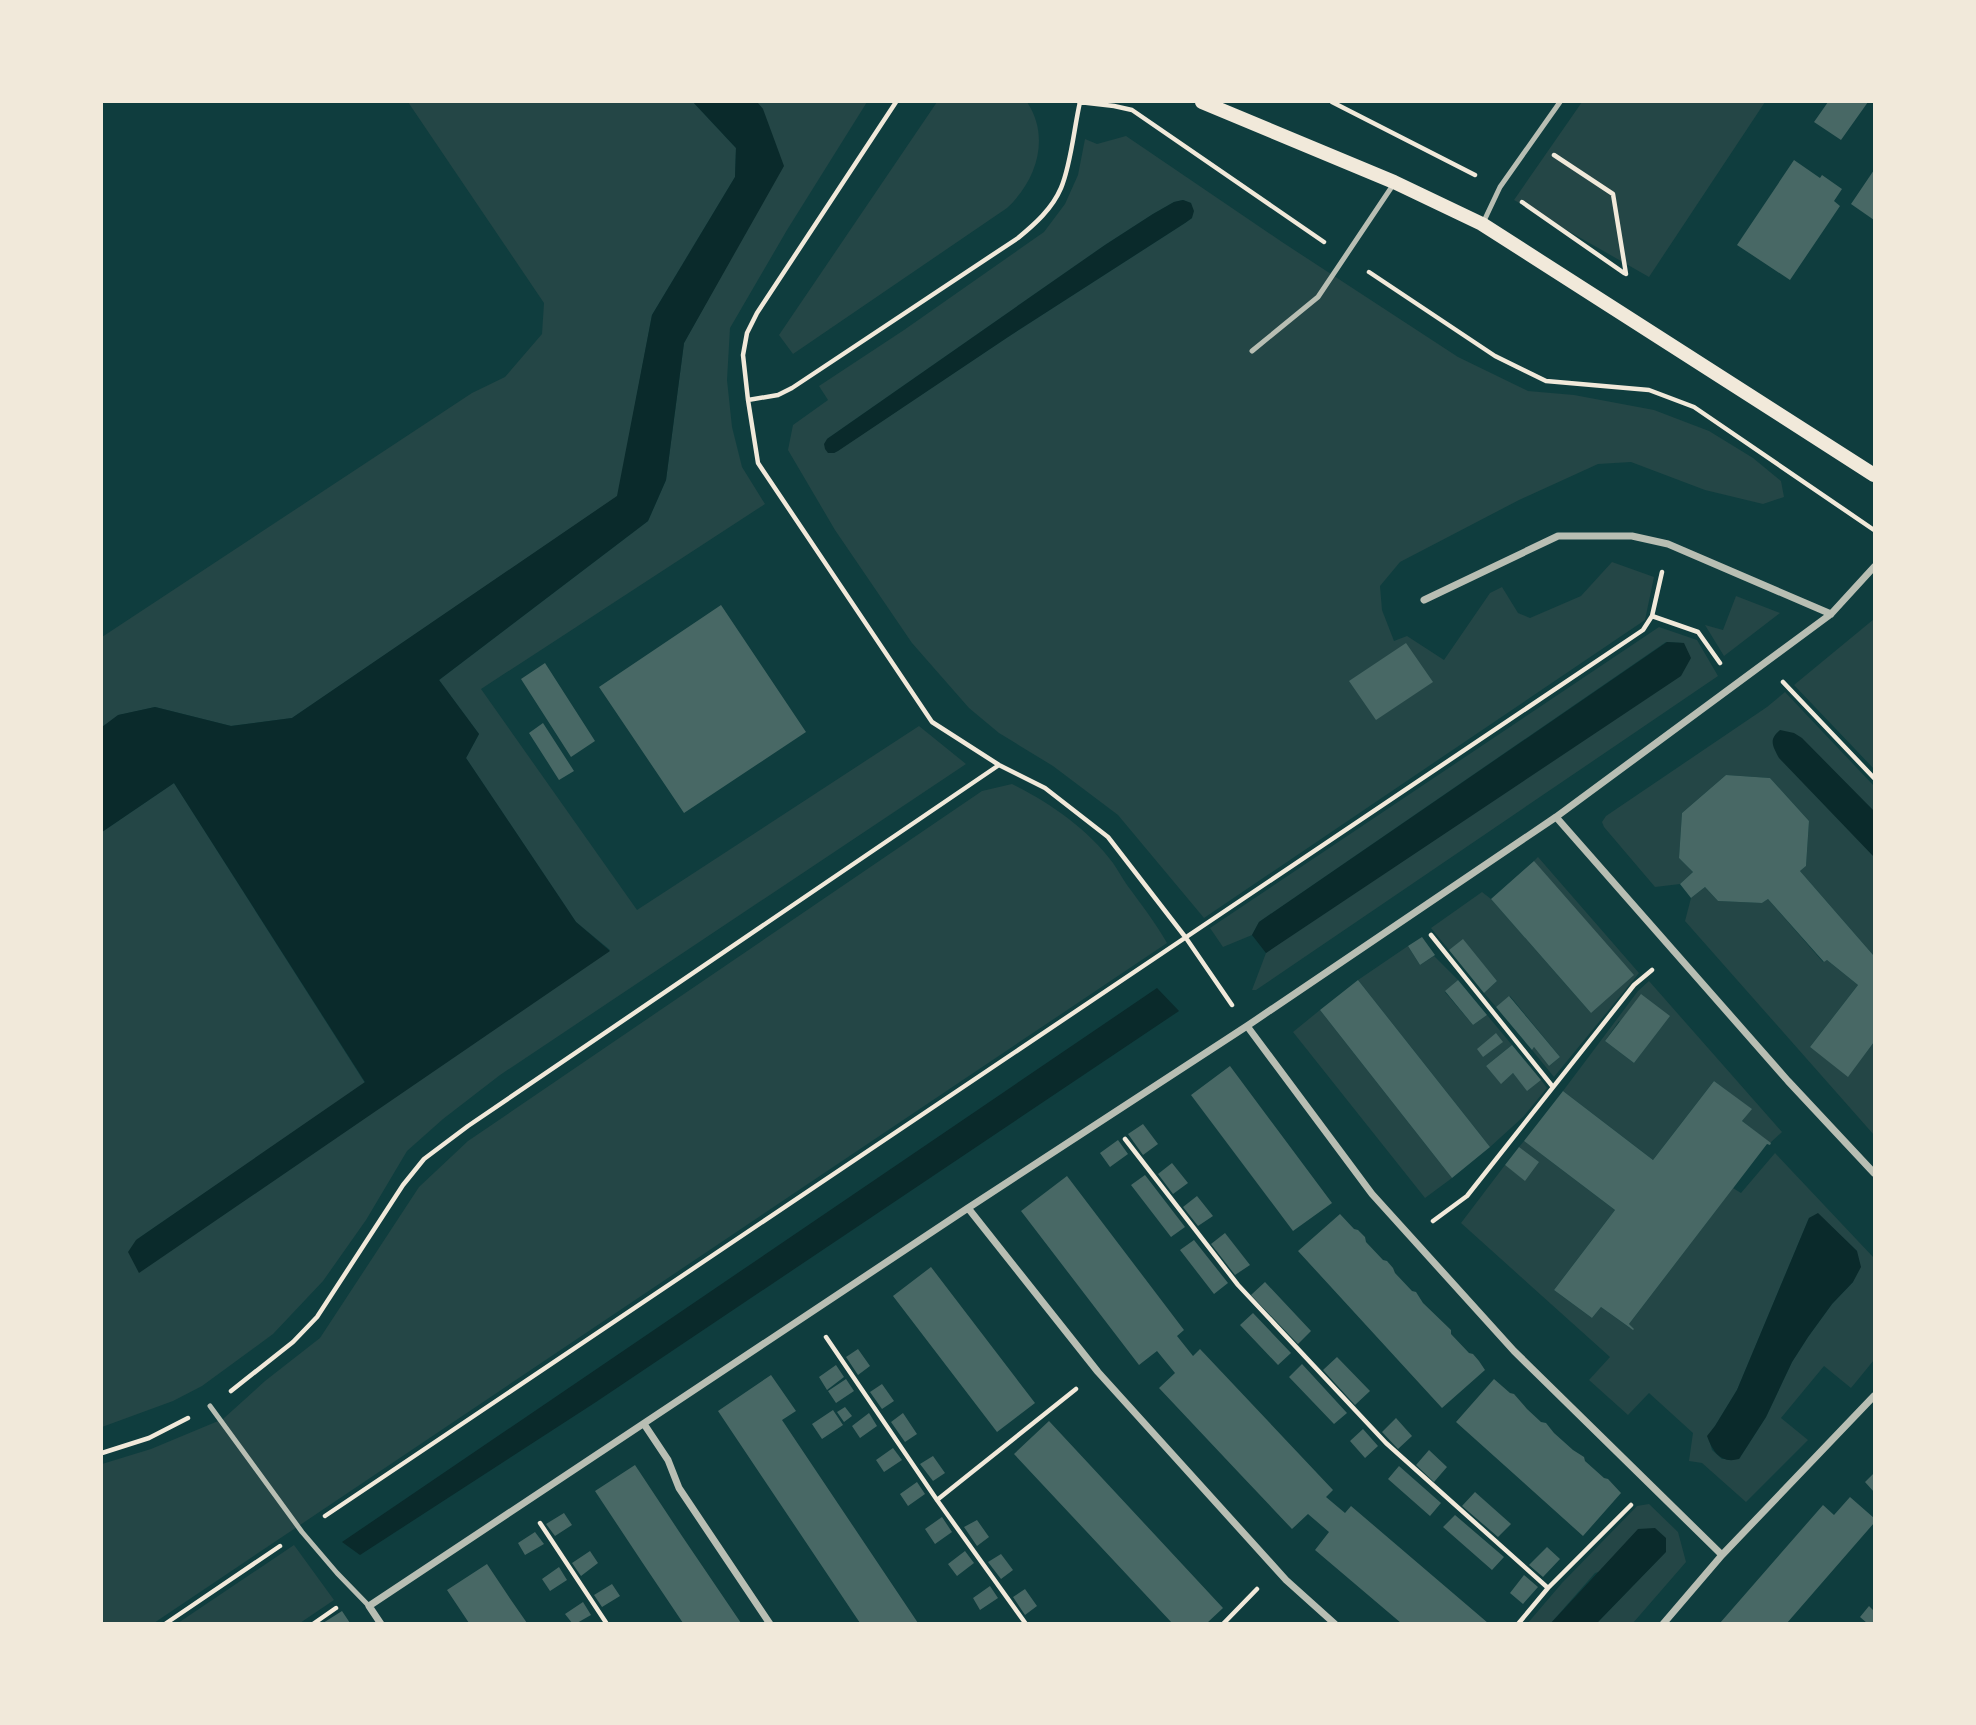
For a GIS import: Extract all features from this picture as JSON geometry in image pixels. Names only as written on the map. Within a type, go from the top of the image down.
[{"type":"main road","points":[[1202,102],[1394,182],[1482,224],[1874,475]]},
{"type":"street","points":[[1424,600],[1558,536],[1632,536],[1668,544],[1831,614]]},
{"type":"street","points":[[381,1623],[369,1606],[1247,1026],[1556,817],[1831,614],[1874,567]]},
{"type":"street","points":[[1556,817],[1788,1082],[1874,1173]]},
{"type":"street","points":[[1247,1026],[1371,1194],[1514,1351],[1722,1555]]},
{"type":"street","points":[[968,1208],[1098,1372],[1277,1569],[1335,1623]]},
{"type":"street","points":[[1662,1623],[1722,1555],[1874,1396]]},
{"type":"street","points":[[644,1424],[668,1460],[679,1488],[770,1623]]},
{"type":"lane","points":[[1482,224],[1500,187],[1560,102]]},
{"type":"lane","points":[[1252,351],[1318,297],[1394,182]]},
{"type":"lane","points":[[211,1406],[302,1532],[369,1606]]},
{"type":"path","points":[[896,102],[757,313],[747,333],[743,355],[758,463],[932,722],[999,765],[1045,788],[1108,837],[1185,938],[1247,1026]]},
{"type":"path","points":[[748,400],[778,395],[792,388],[1018,239],[1038,222],[1062,187],[1079,102],[1114,106],[1132,110],[1495,356],[1546,381],[1649,390],[1694,407],[1874,530]]},
{"type":"path","points":[[1532,140],[1613,194],[1627,275]]},
{"type":"path","points":[[165,1623],[1643,630],[1652,616],[1668,544]]},
{"type":"path","points":[[1652,616],[1698,632],[1736,685]]},
{"type":"path","points":[[1764,663],[1874,778]]},
{"type":"path","points":[[102,1453],[149,1438],[211,1406],[293,1342],[317,1317],[424,1159],[468,1126],[999,765]]},
{"type":"path","points":[[1413,913],[1553,1087]]},
{"type":"path","points":[[1411,1237],[1467,1196],[1634,985],[1674,952]]},
{"type":"path","points":[[1108,1116],[1238,1285],[1385,1443],[1548,1588]]},
{"type":"path","points":[[810,1313],[937,1500],[1026,1623]]},
{"type":"path","points":[[937,1500],[1098,1372]]},
{"type":"path","points":[[1518,1623],[1548,1588],[1650,1485]]},
{"type":"path","points":[[526,1502],[607,1623]]},
{"type":"path","points":[[1223,1623],[1277,1569]]},
{"type":"shaded area","points":[[408,102],[693,102],[736,148],[735,177],[652,315],[618,496],[292,718],[231,726],[155,707],[119,715],[102,727],[102,637],[472,393],[505,377],[542,334],[544,303]]},
{"type":"shaded area","points":[[693,102],[757,102],[763,109],[784,166],[684,343],[666,480],[648,521],[439,680],[479,734],[466,758],[576,922],[610,951],[139,1273],[128,1252],[136,1240],[365,1082],[174,783],[102,832],[102,727],[118,715],[155,707],[231,726],[292,718],[617,496],[652,315],[735,177],[736,148]]},
{"type":"shaded area","points":[[757,102],[867,102],[730,328],[727,380],[732,427],[742,467],[765,504],[481,689],[637,910],[919,726],[966,764],[500,1075],[407,1151],[366,1220],[323,1281],[273,1334],[202,1386],[173,1401],[102,1427],[102,832],[174,783],[365,1083],[136,1240],[610,950],[576,922],[466,758],[479,734],[439,680],[648,521],[666,480],[684,343],[747,229],[763,109]]},
{"type":"shaded area","points":[[937,102],[1027,102],[1038,130],[1039,144],[1037,158],[1026,185],[1007,208],[793,354],[779,335]]},
{"type":"shaded area","points":[[1582,102],[1765,102],[1649,277],[1514,200]]},
{"type":"shaded area","points":[[1126,136],[1458,357],[1528,391],[1574,395],[1654,410],[1709,431],[1753,458],[1781,481],[1784,497],[1763,504],[1705,490],[1631,462],[1598,464],[1519,500],[1400,562],[1380,586],[1382,610],[1394,641],[1407,636],[1444,660],[1490,593],[1502,587],[1518,613],[1530,618],[1581,596],[1612,562],[1654,577],[1645,620],[1204,918],[1118,815],[1053,766],[999,733],[969,708],[912,643],[835,530],[788,450],[793,425],[828,400],[819,386],[1044,232],[1065,204],[1078,175],[1085,139],[1097,144]],"holes":[[[1183,200],[1191,203],[1192,218],[1185,223],[834,453],[827,439],[1105,245],[1174,202]]]},
{"type":"shaded area","points":[[1183,200],[1191,203],[1194,211],[1192,218],[1185,223],[838,451],[828,453],[825,449],[827,439],[1105,245],[1153,214]]},
{"type":"shaded area","points":[[1736,596],[1780,613],[1724,656],[1705,625],[1723,630]]},
{"type":"shaded area","points":[[1874,619],[1874,769],[1794,685]]},
{"type":"shaded area","points":[[1659,627],[1697,640],[1718,676],[1256,990],[1252,990],[1266,953],[1684,643],[1666,642],[1259,922],[1252,935],[1223,947],[1210,928]]},
{"type":"shaded area","points":[[1667,642],[1684,643],[1691,658],[1681,676],[1266,953],[1252,935],[1259,922]]},
{"type":"shaded area","points":[[1785,692],[1874,786],[1874,956],[1800,871],[1806,866],[1809,821],[1770,778],[1726,775],[1682,813],[1679,858],[1693,872],[1680,884],[1655,887],[1602,822],[1606,816]]},
{"type":"shaded area","points":[[1780,730],[1802,738],[1874,811],[1874,857],[1779,758],[1773,740]]},
{"type":"shaded area","points":[[1012,784],[1054,808],[1092,839],[1113,863],[1167,943],[154,1623],[102,1624],[102,1464],[151,1449],[223,1419],[265,1381],[320,1338],[419,1187],[468,1141],[982,791]]},
{"type":"shaded area","points":[[1538,857],[1639,973],[1554,1077],[1532,1050],[1534,1047],[1549,1066],[1560,1057],[1510,996],[1496,1007],[1484,993],[1497,981],[1463,940],[1449,950],[1431,928],[1482,892],[1591,1013],[1534,861]]},
{"type":"shaded area","points":[[1705,887],[1718,901],[1762,903],[1768,899],[1823,962],[1827,960],[1858,985],[1810,1047],[1848,1076],[1874,1042],[1874,1135],[1685,921],[1691,898]]},
{"type":"shaded area","points":[[1408,946],[1420,965],[1434,956],[1458,980],[1445,992],[1473,1025],[1487,1015],[1512,1045],[1486,1066],[1501,1083],[1513,1073],[1527,1090],[1541,1080],[1547,1088],[1523,1117],[1490,1147],[1358,980]]},
{"type":"shaded area","points":[[1649,981],[1782,1132],[1770,1143],[1742,1121],[1751,1109],[1714,1081],[1653,1160],[1563,1091],[1638,991]],"holes":[[[1619,1021],[1648,1044],[1634,1063],[1605,1041]]]},
{"type":"shaded area","points":[[1157,988],[1179,1011],[596,1402],[360,1555],[342,1542]]},
{"type":"shaded area","points":[[1320,1010],[1452,1178],[1425,1198],[1293,1032]]},
{"type":"shaded area","points":[[1524,1141],[1615,1210],[1554,1290],[1592,1318],[1601,1307],[1630,1328],[1629,1324],[1733,1188],[1741,1193],[1775,1153],[1874,1258],[1874,1360],[1851,1388],[1824,1366],[1781,1418],[1808,1440],[1746,1502],[1702,1463],[1689,1461],[1693,1433],[1649,1393],[1628,1415],[1589,1380],[1610,1357],[1461,1223],[1505,1165],[1525,1180],[1519,1147]],"holes":[[[1818,1214],[1857,1251],[1853,1282],[1832,1304],[1808,1337],[1792,1362],[1766,1417],[1739,1459],[1722,1459],[1712,1450],[1708,1436],[1737,1390],[1809,1218]]]},
{"type":"shaded area","points":[[1818,1213],[1857,1251],[1861,1267],[1853,1282],[1832,1304],[1792,1362],[1766,1417],[1739,1459],[1727,1460],[1715,1452],[1707,1436],[1737,1390],[1809,1218]]},
{"type":"shaded area","points":[[1649,1504],[1678,1532],[1686,1562],[1633,1623],[1597,1623],[1665,1552],[1595,1573],[1551,1623],[1527,1624],[1562,1583],[1637,1506]]},
{"type":"shaded area","points":[[1655,1528],[1666,1538],[1666,1552],[1597,1623],[1551,1623],[1638,1529]]},
{"type":"shaded area","points":[[294,1545],[334,1600],[300,1623],[178,1623]]},
{"type":"building","points":[[1828,102],[1868,102],[1841,140],[1814,122]]},
{"type":"building","points":[[1794,160],[1842,189],[1834,201],[1840,206],[1790,280],[1737,245]]},
{"type":"building","points":[[1874,170],[1874,220],[1851,204]]},
{"type":"building","points":[[721,605],[806,732],[684,813],[599,687]]},
{"type":"building","points":[[1406,643],[1433,682],[1376,720],[1349,681]]},
{"type":"building","points":[[545,663],[595,741],[571,757],[521,679]]},
{"type":"building","points":[[543,723],[574,771],[559,780],[529,733]]},
{"type":"building","points":[[1726,775],[1770,778],[1809,821],[1806,866],[1800,871],[1874,956],[1874,1042],[1848,1077],[1810,1047],[1858,985],[1827,960],[1824,962],[1768,899],[1762,903],[1718,901],[1705,887],[1691,898],[1680,884],[1693,872],[1679,858],[1682,813]]},
{"type":"building","points":[[1534,861],[1634,975],[1591,1013],[1491,899]]},
{"type":"building","points":[[1422,937],[1435,955],[1420,965],[1408,946]]},
{"type":"building","points":[[1463,939],[1497,981],[1484,993],[1449,950]]},
{"type":"building","points":[[1358,980],[1490,1147],[1452,1178],[1320,1010]]},
{"type":"building","points":[[1458,980],[1487,1015],[1473,1025],[1445,991]]},
{"type":"building","points":[[1641,994],[1670,1016],[1634,1063],[1605,1041]]},
{"type":"building","points":[[1509,996],[1560,1057],[1549,1066],[1496,1007]]},
{"type":"building","points":[[1496,1033],[1503,1042],[1483,1057],[1477,1049]]},
{"type":"building","points":[[1512,1045],[1541,1080],[1527,1091],[1513,1073],[1501,1084],[1486,1066]]},
{"type":"building","points":[[1230,1066],[1332,1203],[1293,1231],[1191,1095]]},
{"type":"building","points":[[1714,1081],[1752,1109],[1742,1121],[1771,1143],[1770,1145],[1767,1144],[1629,1324],[1633,1330],[1601,1307],[1592,1318],[1554,1290],[1615,1210],[1524,1141],[1563,1091],[1653,1160]]},
{"type":"building","points":[[1143,1124],[1158,1144],[1143,1155],[1128,1134]]},
{"type":"building","points":[[1118,1140],[1128,1154],[1110,1167],[1100,1153]]},
{"type":"building","points":[[1519,1147],[1539,1162],[1525,1181],[1505,1165]]},
{"type":"building","points":[[1172,1163],[1188,1183],[1173,1194],[1158,1174]]},
{"type":"building","points":[[1145,1175],[1185,1227],[1171,1237],[1131,1185]]},
{"type":"building","points":[[1067,1176],[1184,1330],[1177,1336],[1193,1356],[1200,1349],[1333,1490],[1326,1497],[1345,1513],[1351,1506],[1488,1623],[1401,1623],[1315,1550],[1329,1532],[1308,1514],[1292,1529],[1159,1388],[1175,1373],[1157,1351],[1139,1365],[1021,1211]]},
{"type":"building","points":[[1197,1196],[1213,1216],[1198,1226],[1183,1207]]},
{"type":"building","points":[[1340,1214],[1365,1237],[1366,1242],[1387,1261],[1412,1291],[1416,1292],[1485,1370],[1442,1408],[1298,1251]]},
{"type":"building","points":[[1225,1233],[1250,1265],[1235,1275],[1211,1244]]},
{"type":"building","points":[[1194,1240],[1228,1283],[1214,1294],[1180,1250]]},
{"type":"building","points":[[931,1267],[1035,1403],[997,1432],[893,1296]]},
{"type":"building","points":[[1265,1282],[1311,1331],[1298,1344],[1251,1295]]},
{"type":"building","points":[[1253,1313],[1291,1353],[1278,1365],[1240,1325]]},
{"type":"building","points":[[858,1349],[870,1366],[858,1375],[846,1357]]},
{"type":"building","points":[[1337,1357],[1370,1391],[1355,1405],[1323,1370]]},
{"type":"building","points":[[1302,1364],[1347,1413],[1334,1424],[1289,1377]]},
{"type":"building","points":[[836,1365],[844,1377],[827,1390],[819,1377]]},
{"type":"building","points":[[771,1375],[796,1411],[782,1420],[918,1623],[860,1623],[718,1411]]},
{"type":"building","points":[[846,1379],[854,1391],[836,1403],[828,1391]]},
{"type":"building","points":[[1494,1379],[1514,1394],[1541,1422],[1546,1423],[1621,1493],[1583,1536],[1456,1422]]},
{"type":"building","points":[[882,1384],[894,1401],[882,1409],[870,1392]]},
{"type":"building","points":[[845,1407],[852,1416],[844,1422],[837,1412]]},
{"type":"building","points":[[833,1410],[843,1425],[822,1439],[812,1424]]},
{"type":"building","points":[[869,1413],[877,1426],[860,1438],[852,1426]]},
{"type":"building","points":[[903,1413],[917,1434],[905,1442],[891,1422]]},
{"type":"building","points":[[1396,1418],[1412,1436],[1398,1449],[1382,1432]]},
{"type":"building","points":[[1049,1421],[1223,1608],[1207,1623],[1172,1623],[1014,1454]]},
{"type":"building","points":[[1363,1429],[1378,1446],[1365,1458],[1350,1441]]},
{"type":"building","points":[[893,1448],[902,1460],[884,1472],[876,1460]]},
{"type":"building","points":[[1429,1450],[1447,1467],[1434,1482],[1416,1465]]},
{"type":"building","points":[[933,1456],[945,1473],[933,1481],[920,1464]]},
{"type":"building","points":[[635,1465],[741,1623],[683,1623],[642,1562],[595,1491]]},
{"type":"building","points":[[1399,1466],[1441,1503],[1430,1516],[1388,1479]]},
{"type":"building","points":[[1874,1473],[1874,1492],[1865,1482]]},
{"type":"building","points":[[917,1482],[925,1494],[908,1506],[900,1494]]},
{"type":"building","points":[[1475,1492],[1511,1524],[1498,1537],[1462,1506]]},
{"type":"building","points":[[1850,1497],[1874,1518],[1874,1523],[1787,1623],[1720,1623],[1823,1505],[1834,1515]]},
{"type":"building","points":[[564,1513],[572,1525],[555,1536],[546,1524]]},
{"type":"building","points":[[1455,1515],[1504,1557],[1492,1570],[1443,1527]]},
{"type":"building","points":[[942,1517],[952,1532],[935,1544],[925,1529]]},
{"type":"building","points":[[977,1520],[989,1537],[977,1546],[964,1527]]},
{"type":"building","points":[[535,1532],[544,1544],[525,1555],[518,1543]]},
{"type":"building","points":[[1547,1547],[1560,1559],[1543,1577],[1529,1565]]},
{"type":"building","points":[[590,1551],[598,1563],[581,1576],[572,1563]]},
{"type":"building","points":[[965,1551],[974,1563],[957,1576],[948,1564]]},
{"type":"building","points":[[1001,1554],[1013,1570],[1001,1579],[988,1562]]},
{"type":"building","points":[[487,1564],[527,1623],[469,1623],[447,1590]]},
{"type":"building","points":[[559,1567],[567,1580],[550,1591],[542,1579]]},
{"type":"building","points":[[1524,1575],[1538,1587],[1523,1604],[1510,1593]]},
{"type":"building","points":[[612,1584],[620,1596],[602,1607],[594,1595]]},
{"type":"building","points":[[990,1586],[998,1598],[980,1610],[973,1598]]},
{"type":"building","points":[[1025,1589],[1037,1606],[1025,1615],[1013,1597]]},
{"type":"building","points":[[583,1602],[591,1615],[572,1623],[565,1614]]},
{"type":"building","points":[[1869,1606],[1874,1611],[1874,1623],[1867,1623],[1860,1617]]},
{"type":"building","points":[[342,1611],[350,1623],[323,1623]]}]
